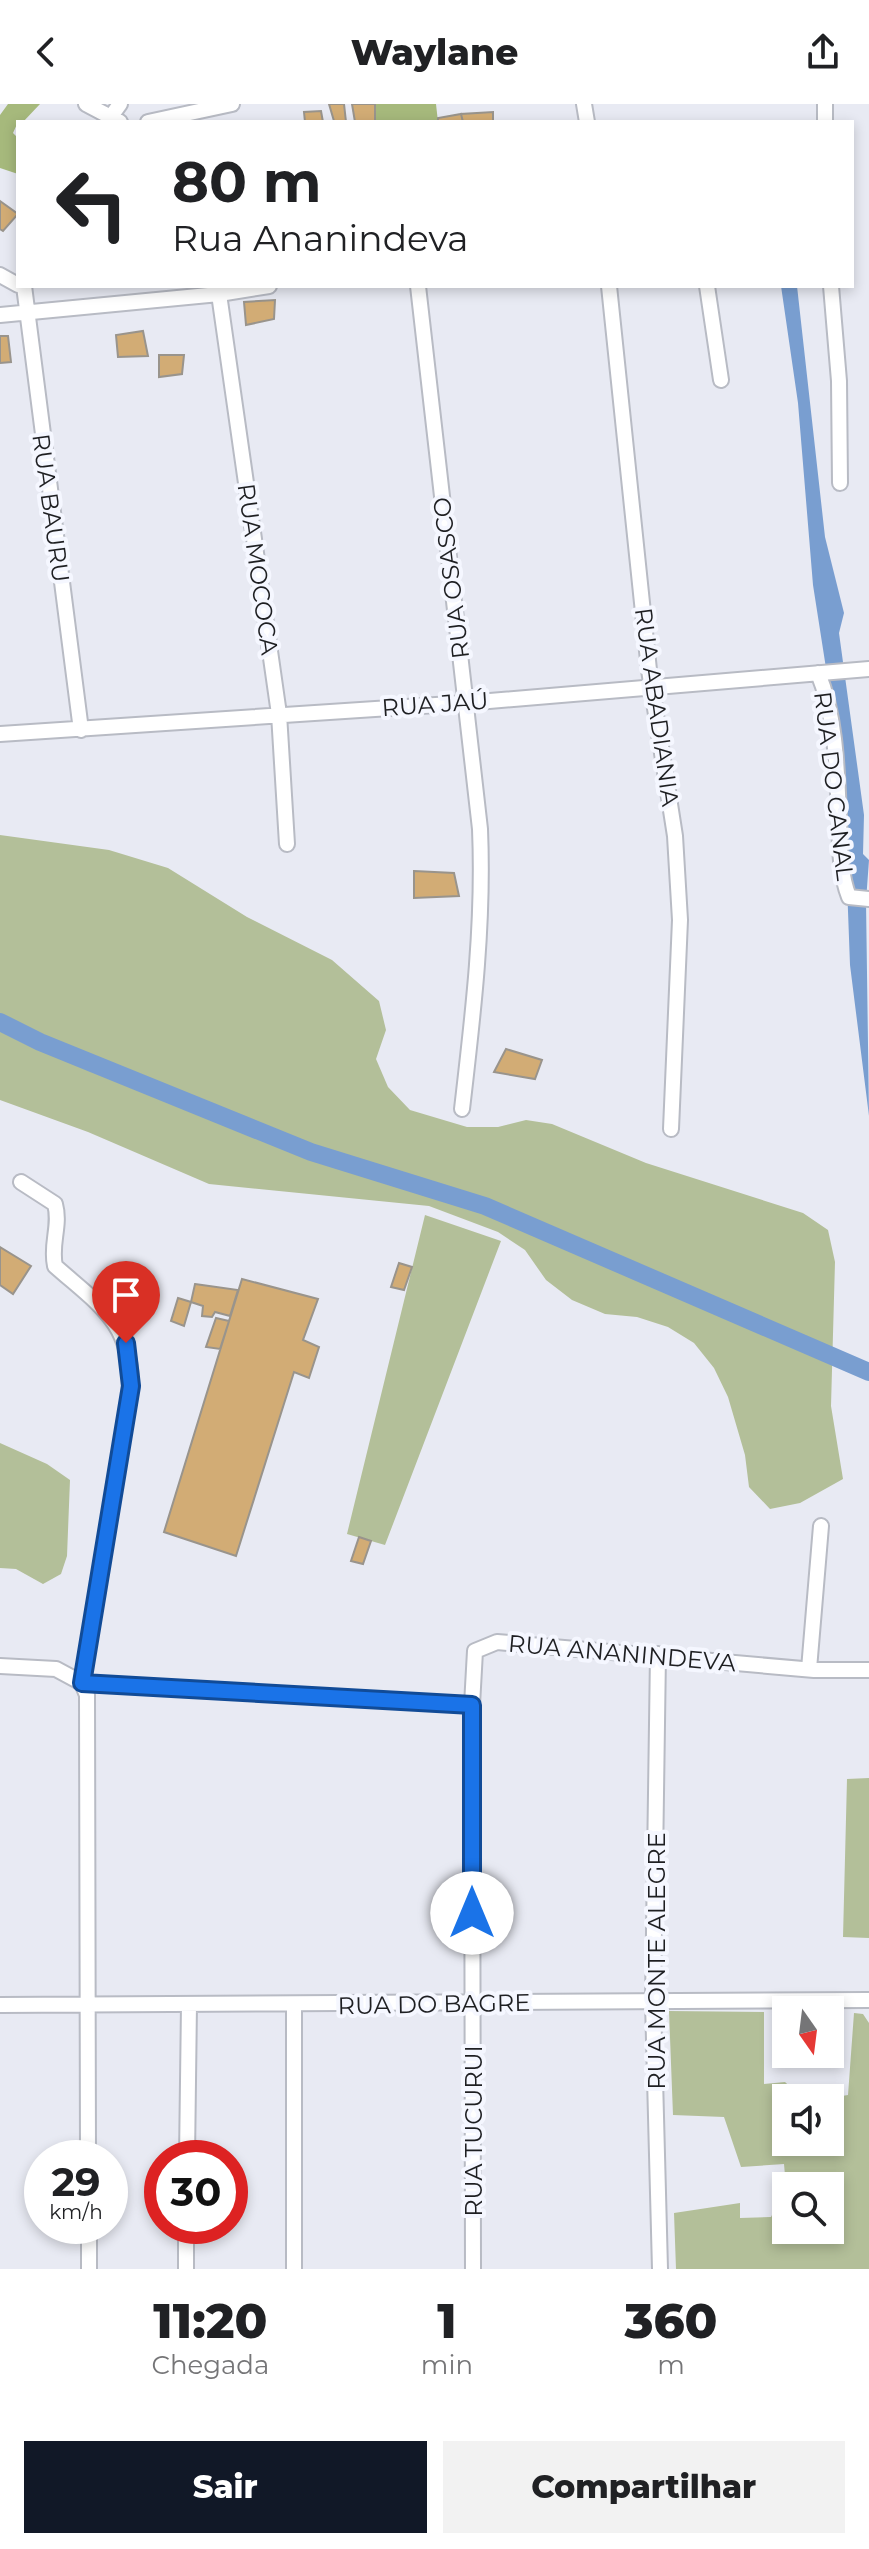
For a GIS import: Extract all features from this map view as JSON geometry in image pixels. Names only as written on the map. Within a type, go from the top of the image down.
[{"type":"street","points":[[86,104],[110,120]]},
{"type":"street","points":[[157,120],[232,104]]},
{"type":"street","name":"RUA BAURU","points":[[21,288],[81,730]]},
{"type":"street","points":[[0,315],[256,288]]},
{"type":"street","name":"RUA OSASCO","points":[[418,288],[480,829],[483,905],[462,1109]]},
{"type":"street","name":"RUA ABADIANIA","points":[[609,288],[653,687],[675,836],[680,920],[671,1129]]},
{"type":"street","points":[[707,288],[721,380]]},
{"type":"street","points":[[831,288],[839,381],[840,483]]},
{"type":"street","name":"RUA MOCOCA","points":[[219,294],[279,714],[287,844]]},
{"type":"street","name":"RUA JAÚ","points":[[0,734],[466,703],[863,670]]},
{"type":"street","name":"RUA DO CANAL","points":[[822,673],[837,776],[841,865],[863,899]]},
{"type":"street","points":[[21,1182],[55,1204],[59,1221],[53,1256],[55,1266],[121,1328],[131,1364],[131,1386],[82,1683],[87,1709],[85,2002],[88,2140]]},
{"type":"street","points":[[809,1669],[821,1526]]},
{"type":"street","name":"RUA ANANINDEVA","points":[[472,1705],[475,1651],[497,1642],[809,1669],[869,1670]]},
{"type":"street","name":"RUA MONTE ALEGRE","points":[[658,1654],[653,2002],[660,2269]]},
{"type":"street","points":[[0,1666],[56,1669],[82,1683],[472,1705]]},
{"type":"street","name":"RUA TUCURUI","points":[[472,1705],[473,2269]]},
{"type":"street","name":"RUA DO BAGRE","points":[[0,2005],[85,2002],[294,2005],[869,2000]]},
{"type":"street","points":[[187,2140],[189,2004]]},
{"type":"street","points":[[294,2005],[294,2269]]},
{"type":"street","points":[[89,2244],[89,2269]]},
{"type":"street","points":[[186,2244],[186,2269]]},
{"type":"green space","points":[[8,104],[40,104],[25,120],[16,120],[13,133],[16,136],[16,173],[0,168],[0,115]]},
{"type":"green space","points":[[375,104],[436,104],[438,120],[375,120]]},
{"type":"green space","points":[[0,835],[109,850],[168,868],[247,917],[332,960],[379,1001],[386,1030],[376,1059],[388,1087],[410,1110],[467,1127],[498,1127],[526,1120],[552,1124],[646,1163],[803,1213],[828,1230],[835,1262],[831,1406],[843,1479],[800,1503],[770,1509],[749,1487],[745,1455],[728,1397],[714,1368],[694,1343],[668,1327],[637,1317],[605,1314],[572,1300],[546,1280],[525,1250],[498,1232],[429,1206],[209,1184],[88,1132],[0,1100]]},
{"type":"green space","points":[[425,1215],[501,1241],[385,1545],[347,1534]]},
{"type":"green space","points":[[0,1443],[47,1464],[70,1480],[67,1556],[61,1574],[43,1584],[16,1569],[0,1568]]},
{"type":"green space","points":[[869,1778],[869,1938],[843,1937],[847,1779]]},
{"type":"green space","points":[[669,2011],[764,2012],[764,2084],[785,2082],[787,2084],[772,2084],[772,2156],[844,2156],[844,2096],[848,2095],[854,2013],[863,2014],[869,2023],[869,2269],[676,2269],[674,2213],[740,2203],[740,2218],[772,2215],[772,2244],[844,2244],[844,2172],[785,2172],[784,2164],[741,2167],[724,2117],[673,2115]]},
{"type":"water","points":[[781,288],[797,288],[825,537],[844,613],[839,633],[864,815],[863,854],[869,860],[866,901],[869,1116],[850,965],[843,777],[813,585],[798,403]]},
{"type":"building","points":[[329,104],[344,104],[346,120],[334,120]]},
{"type":"building","points":[[352,104],[375,104],[375,120],[355,120]]},
{"type":"building","points":[[321,111],[323,120],[305,120],[304,112]]},
{"type":"building","points":[[493,112],[493,120],[462,120],[461,114]]},
{"type":"building","points":[[461,114],[462,120],[438,120]]},
{"type":"building","points":[[0,201],[16,213],[16,216],[3,231],[0,229]]},
{"type":"building","points":[[275,300],[274,319],[246,325],[244,302]]},
{"type":"building","points":[[143,331],[148,356],[118,357],[116,335]]},
{"type":"building","points":[[0,336],[8,336],[11,362],[0,363]]},
{"type":"building","points":[[159,355],[184,355],[182,374],[159,377]]},
{"type":"building","points":[[414,871],[454,873],[459,896],[414,898]]},
{"type":"building","points":[[506,1049],[542,1060],[535,1079],[494,1072]]},
{"type":"building","points":[[0,1247],[31,1266],[13,1294],[0,1285]]},
{"type":"building","points":[[399,1263],[412,1267],[404,1290],[391,1287]]},
{"type":"building","points":[[242,1279],[318,1299],[303,1340],[319,1347],[309,1378],[294,1372],[236,1556],[164,1532]]},
{"type":"building","points":[[195,1284],[238,1290],[230,1316],[215,1312],[212,1317],[202,1316],[203,1306],[191,1302]]},
{"type":"building","points":[[178,1298],[191,1302],[184,1326],[171,1321]]},
{"type":"building","points":[[216,1318],[229,1321],[220,1349],[206,1347]]},
{"type":"building","points":[[359,1537],[371,1541],[363,1564],[351,1561]]},
{"type":"waterway","points":[[0,1022],[40,1042],[311,1152],[485,1206],[869,1372]]},
{"type":"route","points":[[126,1343],[131,1364],[131,1386],[82,1683],[472,1705],[472,1913]]}]
